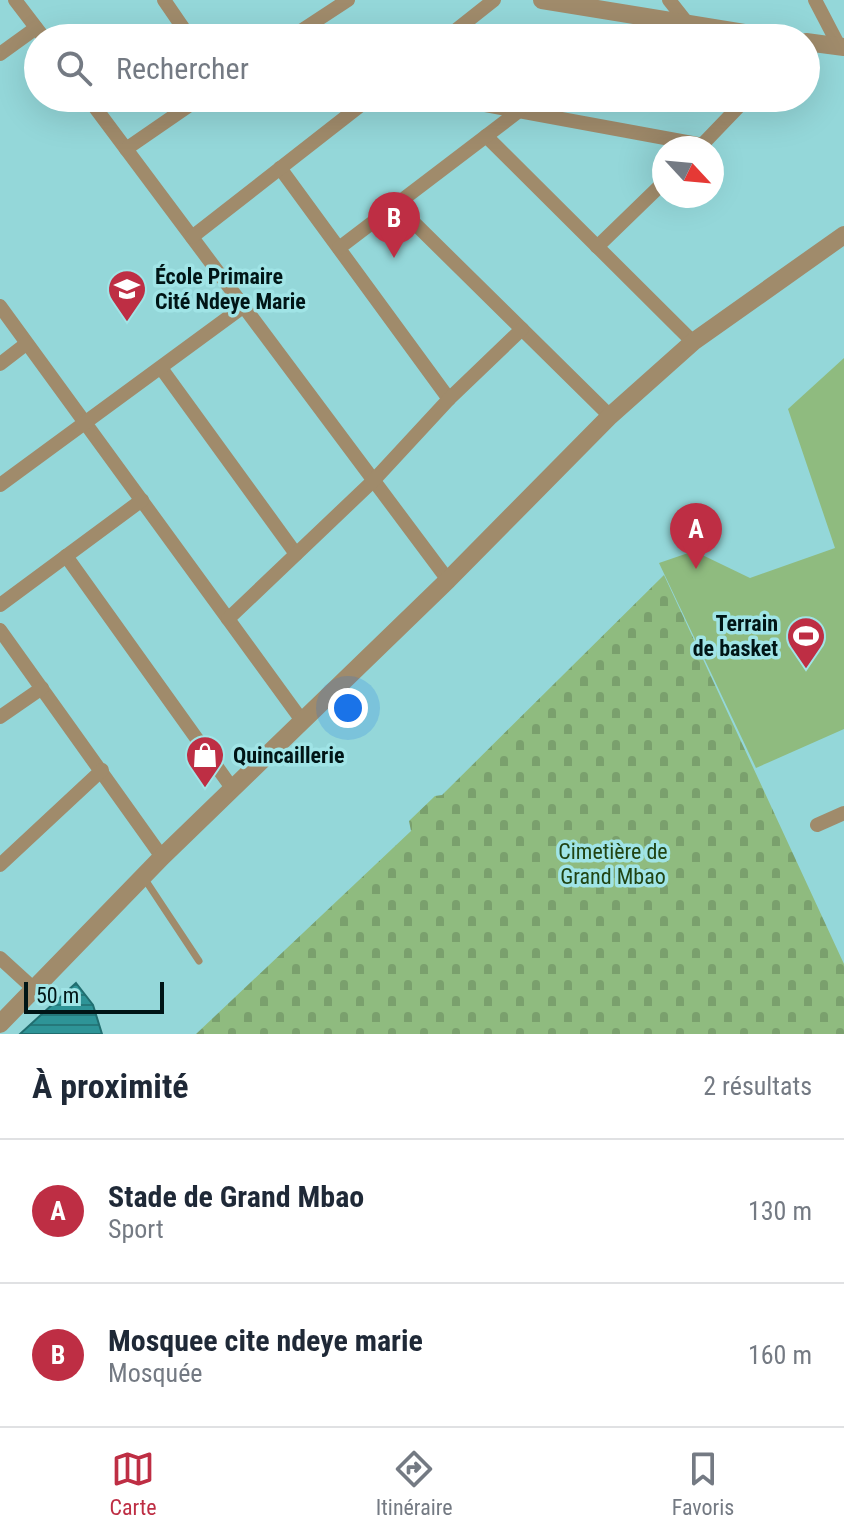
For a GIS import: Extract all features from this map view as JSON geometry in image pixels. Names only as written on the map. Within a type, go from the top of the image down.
[{"type":"street","points":[[15,0],[33,24]]},
{"type":"street","points":[[164,0],[180,24]]},
{"type":"street","points":[[311,24],[348,0]]},
{"type":"street","points":[[464,24],[494,0]]},
{"type":"street","points":[[542,0],[688,24]]},
{"type":"street","points":[[669,0],[688,24]]},
{"type":"street","points":[[815,0],[842,47]]},
{"type":"street","points":[[0,54],[24,41]]},
{"type":"street","points":[[820,44],[842,47]]},
{"type":"street","points":[[98,112],[448,580]]},
{"type":"street","points":[[126,149],[180,112]]},
{"type":"street","points":[[192,237],[352,112]]},
{"type":"street","points":[[339,248],[518,112]]},
{"type":"street","points":[[524,112],[652,137]]},
{"type":"street","points":[[711,136],[734,112]]},
{"type":"street","points":[[486,136],[693,342]]},
{"type":"street","points":[[280,168],[449,399]]},
{"type":"street","points":[[597,247],[652,194]]},
{"type":"street","points":[[396,205],[610,416]]},
{"type":"street","points":[[0,1024],[162,857],[448,580],[610,416],[693,342],[844,235]]},
{"type":"street","points":[[0,306],[303,722]]},
{"type":"street","points":[[0,485],[244,306]]},
{"type":"street","points":[[228,619],[374,480],[449,399],[522,329]]},
{"type":"street","points":[[0,364],[26,344]]},
{"type":"street","points":[[161,368],[296,554]]},
{"type":"street","points":[[0,605],[142,500]]},
{"type":"street","points":[[66,556],[232,788]]},
{"type":"street","points":[[0,630],[162,857]]},
{"type":"street","points":[[0,717],[42,688]]},
{"type":"street","points":[[0,865],[102,770]]},
{"type":"street","points":[[817,825],[844,813]]},
{"type":"street","points":[[0,958],[34,989]]},
{"type":"lane","points":[[143,876],[199,961]]},
{"type":"green space","points":[[844,358],[844,729],[756,768],[659,563],[694,551],[750,578],[835,548],[788,409]]},
{"type":"green space","name":"Cimetière de Grand Mbao","points":[[664,575],[844,964],[844,1034],[196,1034],[411,831],[409,821],[435,796],[442,795]]},
{"type":"water","points":[[76,983],[93,1005],[102,1034],[20,1034]]},
{"type":"place","name":"Mosquee cite ndeye marie","points":[[394,258]]},
{"type":"place","name":"École Primaire Cité Ndeye Marie","points":[[127,323]]},
{"type":"place","name":"Stade de Grand Mbao","points":[[696,569]]},
{"type":"place","name":"Terrain de basket","points":[[806,670]]},
{"type":"place","name":"Quincaillerie","points":[[205,789]]}]
